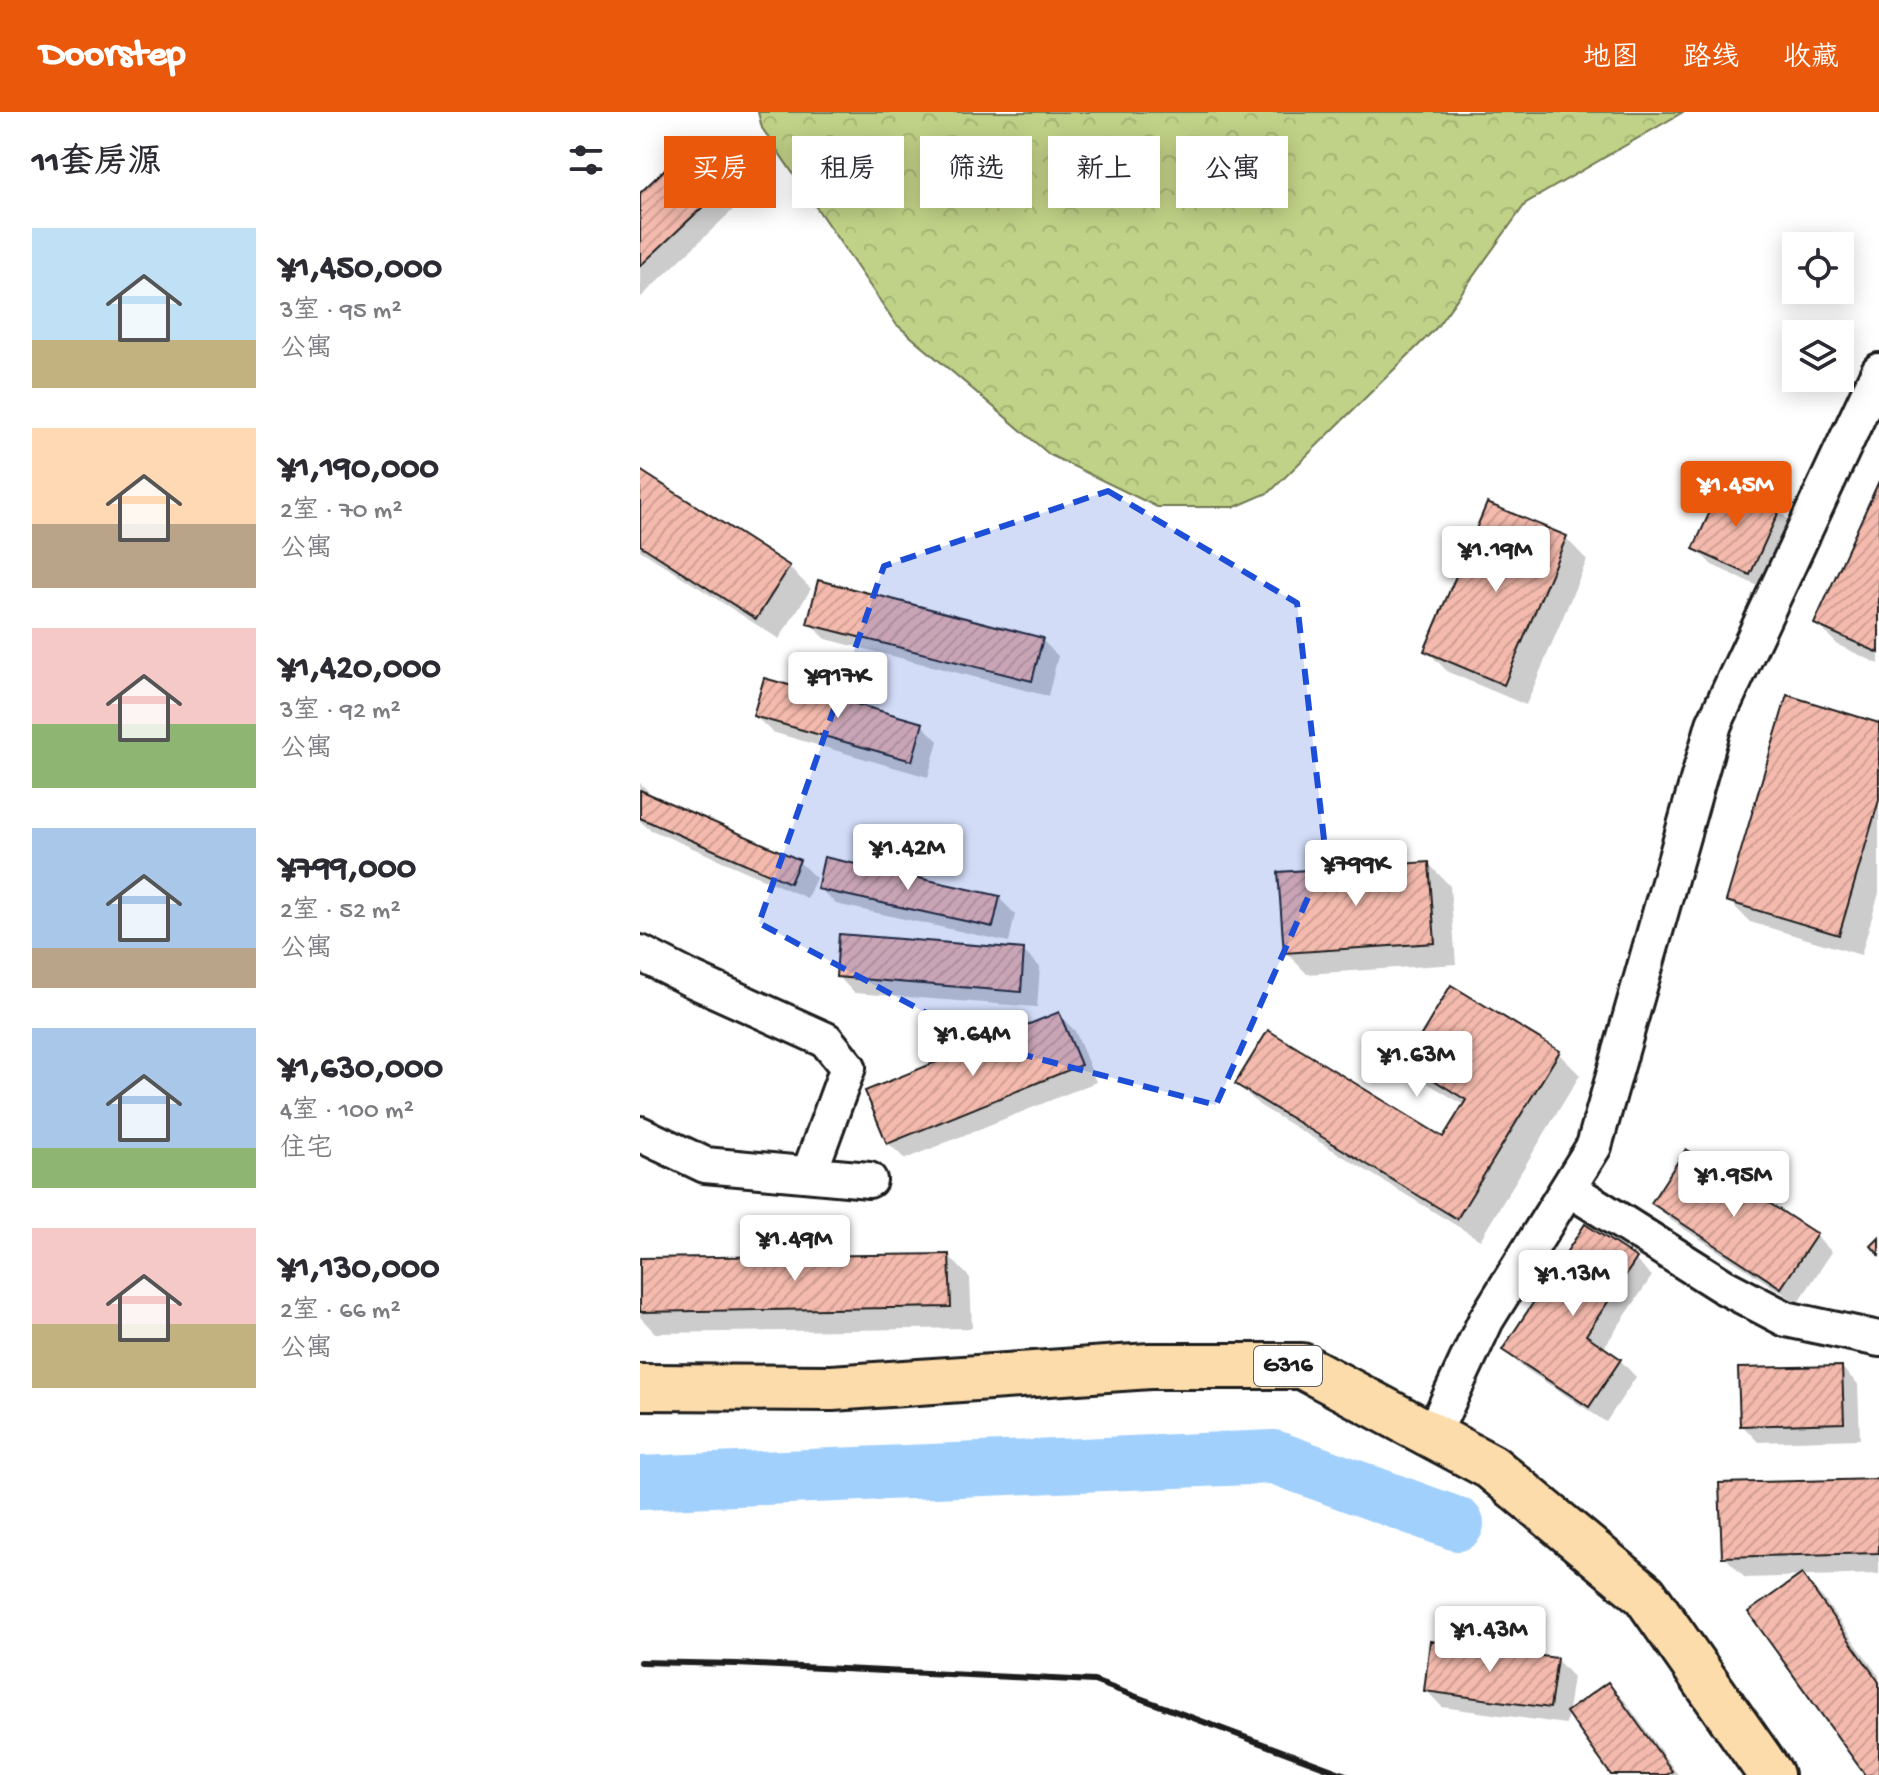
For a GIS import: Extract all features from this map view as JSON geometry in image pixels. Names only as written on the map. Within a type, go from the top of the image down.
[{"type":"highway","name":"G316","points":[[640,1387],[832,1388],[1150,1366],[1302,1366],[1491,1467],[1645,1595],[1771,1775]]},
{"type":"street","points":[[1432,1436],[1486,1320],[1594,1146],[1714,724],[1879,371]]},
{"type":"street","points":[[640,953],[826,1040],[848,1067],[809,1174]]},
{"type":"street","points":[[640,1134],[705,1165],[869,1180]]},
{"type":"street","points":[[1568,1188],[1723,1286],[1786,1319],[1879,1339]]},
{"type":"highlighted area","points":[[1108,491],[1297,603],[1326,857],[1216,1105],[986,1045],[759,923],[884,566]]},
{"type":"green space","points":[[758,112],[1683,112],[1526,203],[1436,328],[1270,492],[1235,507],[1157,507],[1050,455],[896,324],[817,208],[904,208],[904,136],[792,136],[792,172],[776,148],[776,136],[767,136]]},
{"type":"building","points":[[664,170],[664,208],[702,208],[640,266],[640,193]]},
{"type":"building","points":[[640,470],[790,566],[756,619],[640,545]]},
{"type":"building","points":[[1879,481],[1879,653],[1814,624]]},
{"type":"building","points":[[1723,483],[1780,509],[1750,575],[1693,549]]},
{"type":"building","points":[[1487,503],[1567,536],[1504,685],[1424,651]]},
{"type":"building","points":[[818,580],[1043,638],[1032,681],[807,624]]},
{"type":"building","points":[[764,678],[923,723],[912,761],[753,716]]},
{"type":"building","points":[[1787,695],[1879,723],[1879,800],[1839,935],[1726,901]]},
{"type":"building","points":[[640,790],[800,860],[790,883],[640,818]]},
{"type":"building","points":[[824,857],[1000,896],[993,927],[817,889]]},
{"type":"building","points":[[1429,862],[1435,943],[1284,953],[1278,872]]},
{"type":"building","points":[[839,934],[1024,949],[1021,992],[836,977]]},
{"type":"building","points":[[1451,985],[1560,1051],[1457,1219],[1235,1084],[1268,1030],[1443,1137],[1466,1100],[1405,1062]]},
{"type":"building","points":[[1059,1012],[1081,1065],[887,1144],[865,1091]]},
{"type":"building","points":[[1686,1149],[1817,1234],[1781,1288],[1651,1203]]},
{"type":"building","points":[[1585,1224],[1637,1258],[1586,1335],[1621,1359],[1589,1407],[1502,1350]]},
{"type":"building","points":[[1879,1238],[1879,1255],[1871,1246]]},
{"type":"building","points":[[949,1254],[951,1307],[640,1312],[640,1258]]},
{"type":"building","points":[[1842,1366],[1844,1423],[1740,1426],[1738,1368]]},
{"type":"building","points":[[1879,1479],[1879,1553],[1722,1557],[1719,1483]]},
{"type":"building","points":[[1802,1574],[1879,1682],[1879,1775],[1865,1775],[1748,1612]]},
{"type":"building","points":[[1430,1641],[1557,1658],[1550,1708],[1424,1691]]},
{"type":"building","points":[[1608,1682],[1672,1771],[1667,1775],[1611,1775],[1566,1712]]},
{"type":"waterway","points":[[640,1483],[1274,1457],[1457,1524]]},
{"type":"railway","points":[[640,1662],[1094,1681],[1346,1775]]}]
